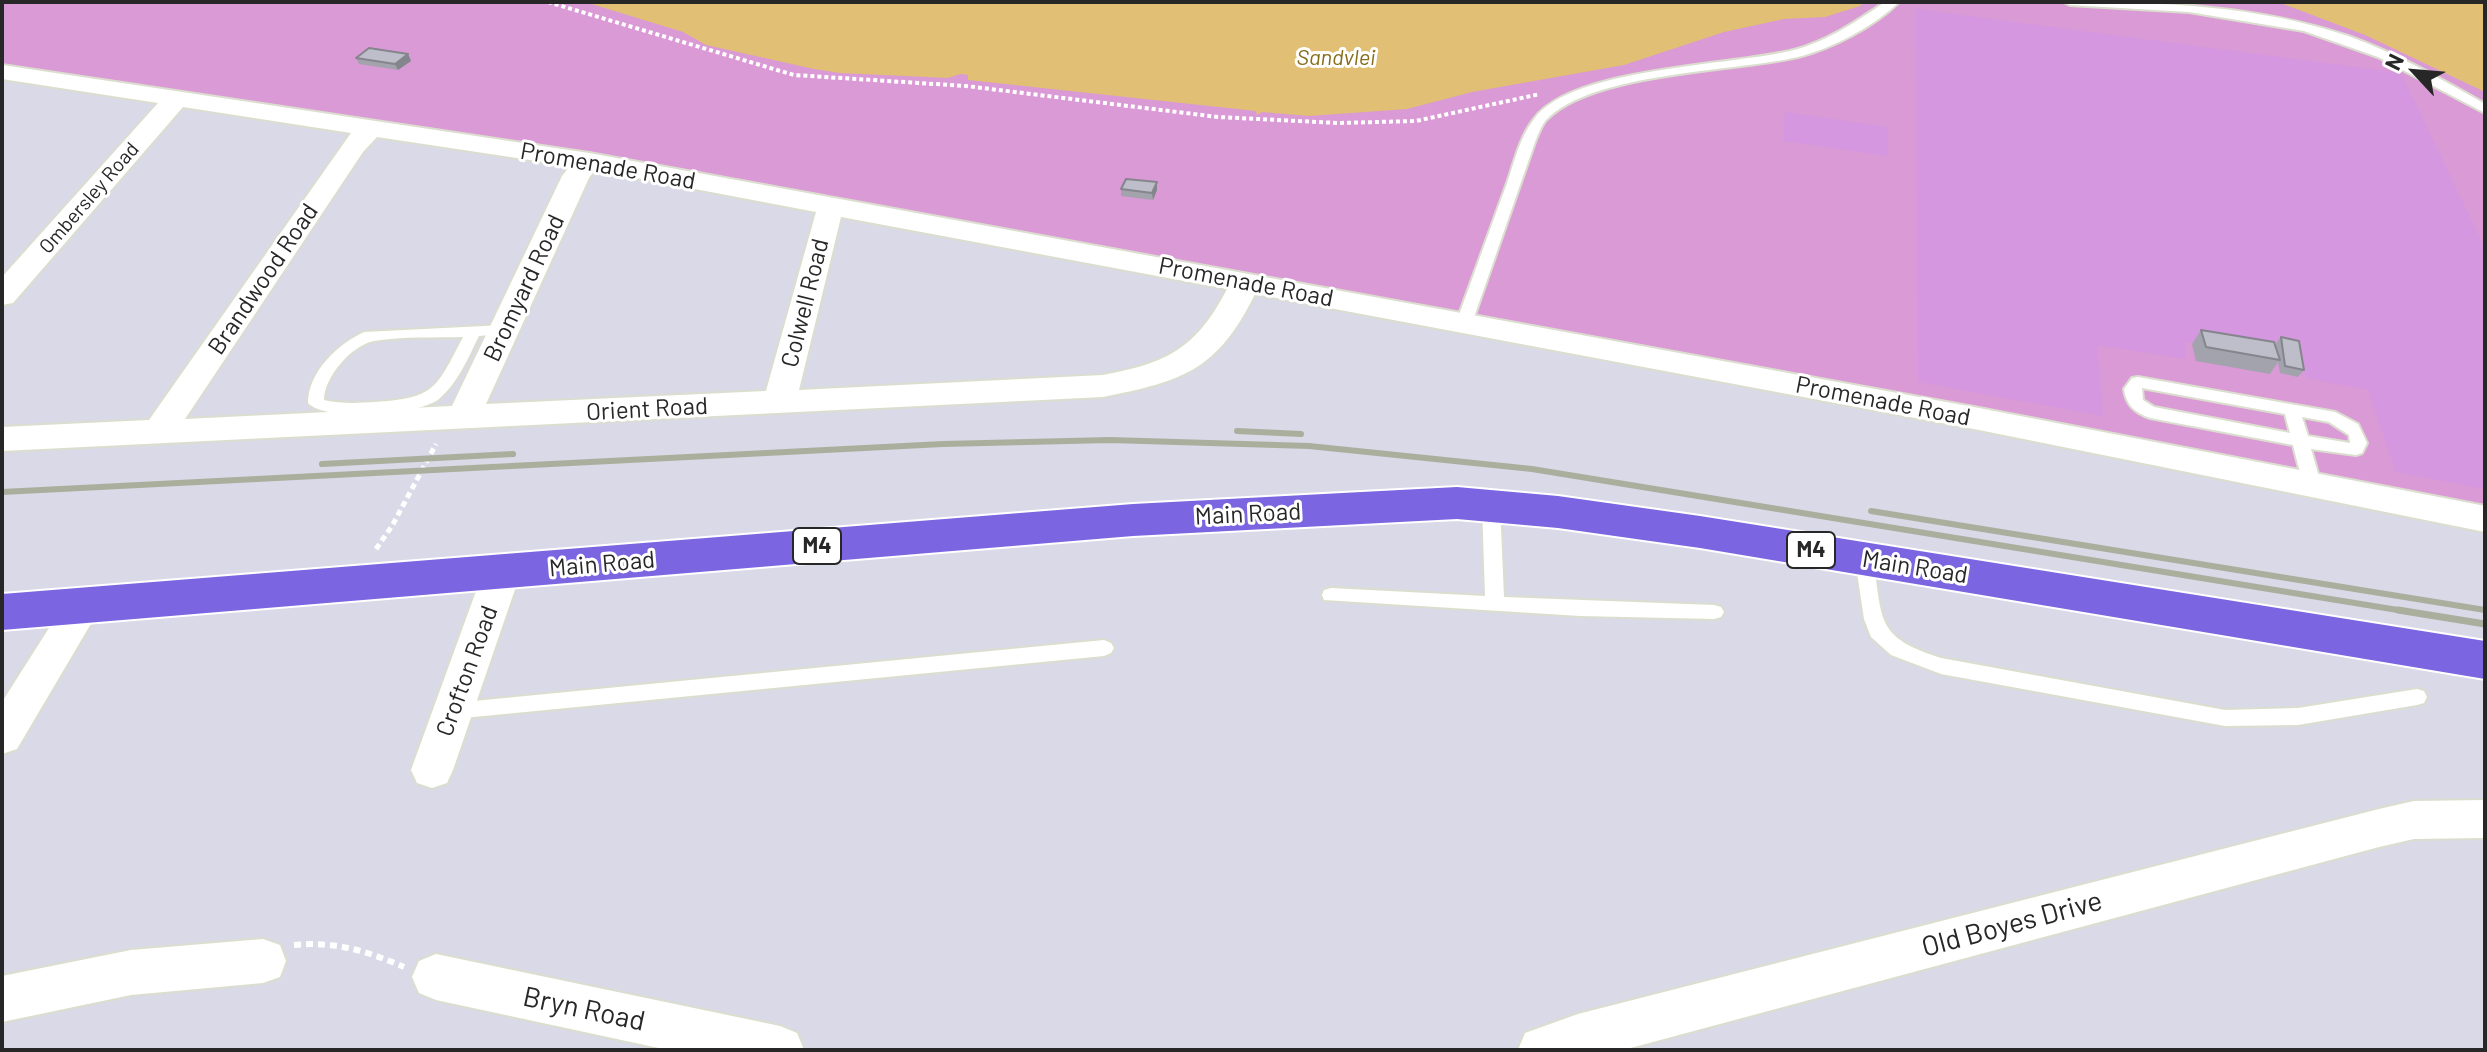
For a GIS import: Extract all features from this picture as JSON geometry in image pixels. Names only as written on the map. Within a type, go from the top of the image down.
[{"type":"main road","name":"Main Road","points":[[2,612],[1133,520],[1417,504],[1491,505],[1558,512],[1864,559],[2485,660]]},
{"type":"street","name":"Promenade Road","points":[[2,72],[589,161],[1464,323],[2485,519]]},
{"type":"street","name":"Ombersley Road","points":[[2,296],[176,99]]},
{"type":"street","name":"Brandwood Road","points":[[159,431],[353,147],[370,128]]},
{"type":"street","name":"Bromyard Road","points":[[457,418],[504,330],[576,176],[589,161]]},
{"type":"street","name":"Colwell Road","points":[[780,402],[825,221],[833,205]]},
{"type":"street","name":"Orient Road","points":[[2,439],[1103,386],[1138,380],[1173,368],[1198,354],[1218,335],[1246,282]]},
{"type":"street","name":"Crofton Road","points":[[432,770],[502,572]]},
{"type":"street","points":[[2,737],[83,605]]},
{"type":"street","name":"Old Boyes Drive","points":[[1542,1050],[2379,828],[2414,820],[2485,819]]},
{"type":"street","points":[[2,999],[81,980],[191,964],[263,961]]},
{"type":"street","name":"Bryn Road","points":[[436,977],[780,1050]]},
{"type":"lane","points":[[1464,323],[1528,142],[1541,117],[1565,101],[1607,86],[1795,53],[1836,41],[1861,27],[1893,2]]},
{"type":"lane","points":[[2070,2],[2202,9],[2265,18],[2327,34],[2382,54],[2485,109]]},
{"type":"lane","points":[[473,332],[449,378],[434,396],[424,402],[329,407],[322,406],[314,398],[338,357],[361,338],[504,330]]},
{"type":"lane","points":[[2138,382],[2146,382],[2338,419],[2356,431],[2360,439],[2356,449],[2349,450],[2300,441],[2150,412],[2135,404],[2132,389],[2138,382]]},
{"type":"lane","points":[[2292,409],[2312,484]]},
{"type":"lane","points":[[1491,505],[1495,604]]},
{"type":"lane","points":[[1864,559],[1877,633],[1896,652],[1941,666],[2225,718],[2252,720],[2324,714],[2417,697]]},
{"type":"lane","points":[[1331,595],[1714,612]]},
{"type":"lane","points":[[453,711],[1104,648]]},
{"type":"path","points":[[152,2],[169,2]]},
{"type":"path","points":[[548,2],[659,38],[794,75],[966,86],[1218,117],[1338,123],[1416,121],[1553,91]]},
{"type":"path","points":[[372,553],[387,534],[417,471],[457,418]]},
{"type":"path","points":[[263,961],[275,947],[316,943],[338,945],[362,949],[390,963],[436,977]]},
{"type":"shaded area","points":[[2,2],[2485,2],[2485,519],[833,205],[2,72]]},
{"type":"shaded area","points":[[1916,9],[2401,73],[2485,249],[2485,489],[2396,472],[2368,390],[2306,378],[2298,347],[2270,341],[2270,355],[2186,341],[2186,359],[2097,345],[2103,416],[1918,382]]},
{"type":"shaded area","points":[[1785,112],[1887,127],[1888,156],[1783,141]]},
{"type":"water","name":"Sandvlei","points":[[585,2],[1865,2],[1825,17],[1784,19],[1724,32],[1624,65],[1472,92],[1407,109],[1309,116],[1262,112],[1257,115],[1256,111],[968,80],[968,75],[960,74],[948,78],[814,69],[706,45],[683,32]]},
{"type":"water","points":[[2278,2],[2485,2],[2485,92],[2365,35]]},
{"type":"building","points":[[369,48],[408,54],[395,64],[356,58]]},
{"type":"building","points":[[1126,179],[1157,182],[1152,193],[1121,189]]},
{"type":"building","points":[[2201,330],[2274,342],[2280,360],[2206,347]]},
{"type":"building","points":[[2281,337],[2299,341],[2304,370],[2285,366]]},
{"type":"railway","points":[[1237,431],[1301,434]]},
{"type":"railway","points":[[2,492],[943,444],[1110,440],[1309,446],[1532,469],[2410,612]]},
{"type":"railway","points":[[322,464],[513,454]]},
{"type":"railway","points":[[1871,511],[2485,610]]},
{"type":"railway","points":[[2398,610],[2485,624]]}]
